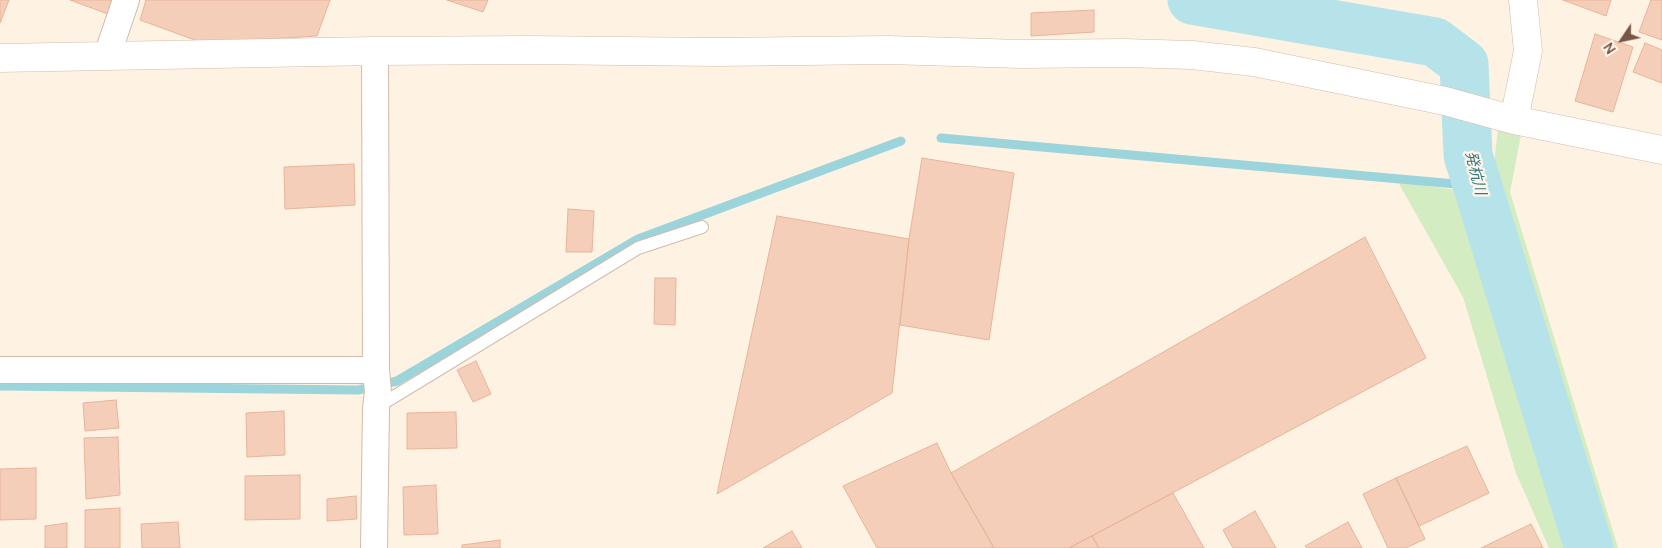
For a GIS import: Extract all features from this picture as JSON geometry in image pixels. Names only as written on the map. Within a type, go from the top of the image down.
[{"type":"street","points":[[107,56],[126,0]]},
{"type":"street","points":[[1513,119],[1528,52],[1523,0]]},
{"type":"street","points":[[0,58],[375,51],[727,52],[888,50],[1021,54],[1124,53],[1192,56],[1254,62],[1662,150]]},
{"type":"street","points":[[374,548],[377,388],[375,51]]},
{"type":"street","points":[[0,370],[377,388]]},
{"type":"lane","points":[[377,388],[638,248],[702,227]]},
{"type":"green space","points":[[1498,129],[1521,135],[1510,192],[1618,548],[1601,548],[1491,188]]},
{"type":"green space","points":[[1398,182],[1471,192],[1578,548],[1549,548],[1516,473],[1463,297]]},
{"type":"building","points":[[0,0],[9,0],[0,23]]},
{"type":"building","points":[[70,0],[112,0],[108,14]]},
{"type":"building","points":[[146,0],[330,0],[317,36],[203,43],[140,20]]},
{"type":"building","points":[[447,0],[488,0],[483,12]]},
{"type":"building","points":[[1563,0],[1611,0],[1606,16]]},
{"type":"building","points":[[1651,0],[1662,0],[1662,40],[1639,32]]},
{"type":"building","points":[[1094,10],[1094,32],[1031,36],[1031,13]]},
{"type":"building","points":[[1595,34],[1633,47],[1613,112],[1575,101]]},
{"type":"building","points":[[1645,43],[1662,50],[1662,83],[1633,72]]},
{"type":"building","points":[[922,158],[1014,173],[989,340],[900,325],[909,239]]},
{"type":"building","points":[[354,164],[355,205],[285,209],[284,167]]},
{"type":"building","points":[[568,209],[594,211],[592,252],[566,252]]},
{"type":"building","points":[[777,216],[909,239],[892,393],[717,494]]},
{"type":"building","points":[[1365,237],[1426,358],[1069,548],[994,548],[951,473]]},
{"type":"building","points":[[655,278],[676,278],[675,325],[654,324]]},
{"type":"building","points":[[476,361],[491,394],[473,402],[457,370]]},
{"type":"building","points":[[116,400],[119,428],[85,431],[83,403]]},
{"type":"building","points":[[284,411],[285,455],[247,457],[246,413]]},
{"type":"building","points":[[456,412],[457,448],[407,449],[407,413]]},
{"type":"building","points":[[118,437],[120,495],[86,499],[84,438]]},
{"type":"building","points":[[937,443],[951,473],[994,548],[877,548],[843,486]]},
{"type":"building","points":[[1467,446],[1489,493],[1419,526],[1396,478]]},
{"type":"building","points":[[36,468],[36,519],[0,520],[0,469]]},
{"type":"building","points":[[300,475],[300,519],[245,520],[245,476]]},
{"type":"building","points":[[1396,478],[1425,539],[1406,548],[1388,548],[1363,494]]},
{"type":"building","points":[[436,485],[438,534],[404,535],[403,487]]},
{"type":"building","points":[[1173,493],[1204,548],[1099,548],[1092,536]]},
{"type":"building","points":[[356,496],[357,519],[327,521],[327,499]]},
{"type":"building","points":[[120,508],[120,548],[85,548],[85,510]]},
{"type":"building","points":[[1255,511],[1276,548],[1233,548],[1223,530]]},
{"type":"building","points":[[178,522],[180,548],[142,548],[141,524]]},
{"type":"building","points":[[1348,522],[1362,548],[1307,548],[1305,546]]},
{"type":"building","points":[[67,523],[67,548],[45,548],[45,526]]},
{"type":"building","points":[[1531,524],[1543,548],[1481,548]]},
{"type":"building","points":[[792,531],[802,548],[763,548]]},
{"type":"building","points":[[1092,536],[1099,548],[1069,548]]},
{"type":"building","points":[[500,540],[500,548],[462,548],[462,545]]},
{"type":"waterway","name":"発杭川","points":[[1192,0],[1435,42],[1464,64],[1468,155],[1589,548]]},
{"type":"waterway","points":[[941,138],[1478,186]]},
{"type":"waterway","points":[[0,386],[358,390],[397,381],[638,239],[901,141]]}]
